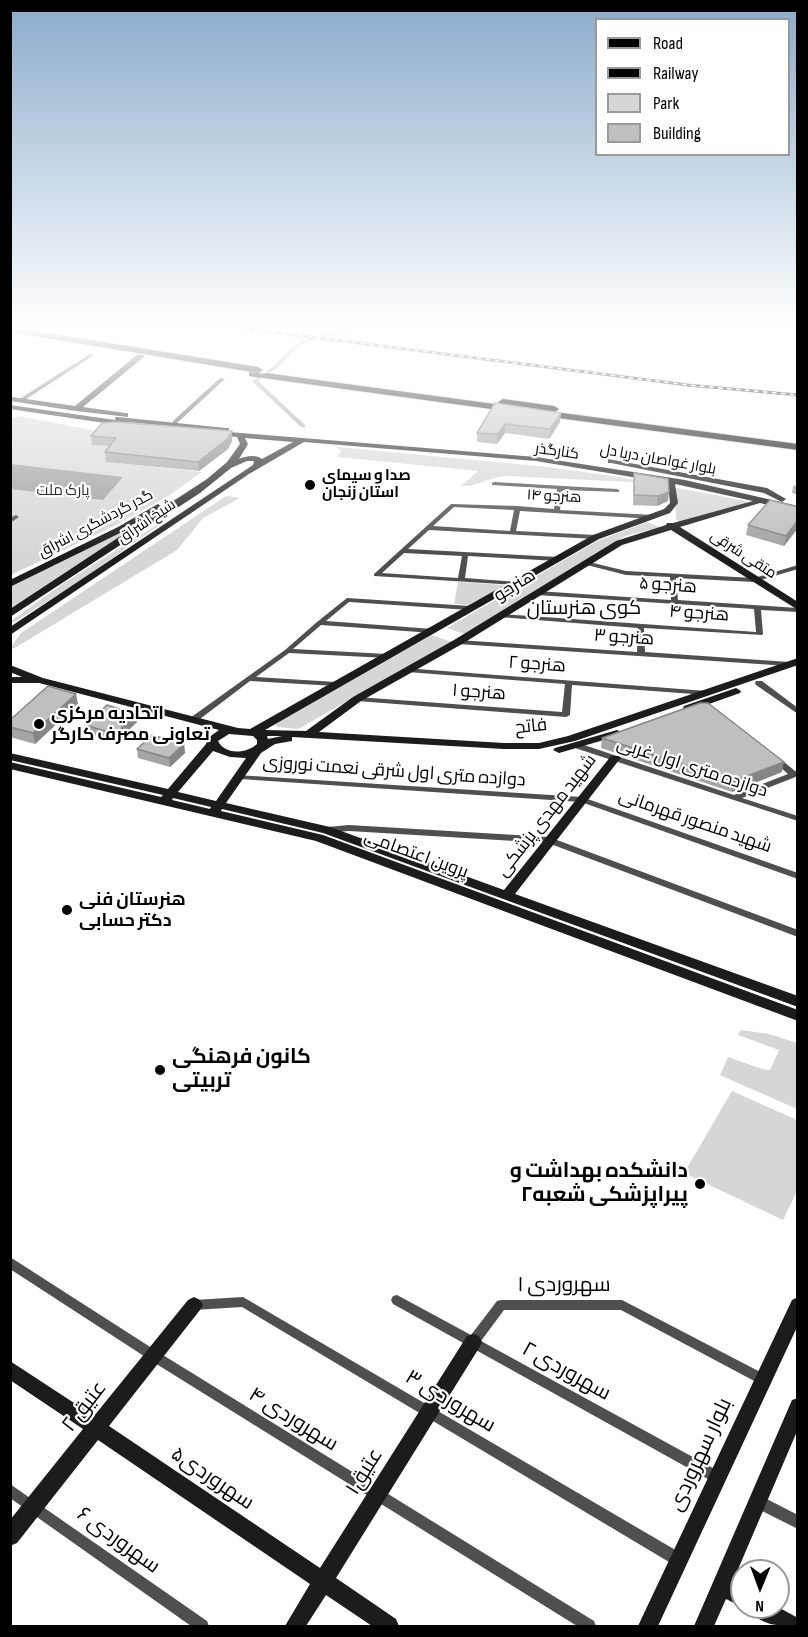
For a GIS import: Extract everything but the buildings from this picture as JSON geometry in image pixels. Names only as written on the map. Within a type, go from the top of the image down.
[{"type":"highway","points":[[460,400],[798,447]]},
{"type":"highway","points":[[478,400],[798,441]]},
{"type":"main road","points":[[11,406],[20,400]]},
{"type":"main road","points":[[23,400],[107,415],[433,443]]},
{"type":"main road","points":[[76,409],[87,400]]},
{"type":"main road","name":"بلوار غواصان دریا دل","points":[[11,406],[107,415],[208,429],[433,443],[592,462],[688,478],[798,503]]},
{"type":"main road","name":"بلوار غواصان دریا دل","points":[[11,406],[102,421],[192,432],[493,454],[589,466],[694,485],[798,509]]},
{"type":"main road","name":"شیخ اشراق","points":[[10,614],[225,469],[241,451],[244,444],[240,435]]},
{"type":"main road","name":"شیخ اشراق","points":[[10,632],[257,466],[302,440]]},
{"type":"main road","name":"کنارگذر","points":[[417,448],[426,452],[594,471],[671,484],[798,514]]},
{"type":"main road","points":[[225,469],[251,458],[258,459],[257,466]]},
{"type":"main road","name":"گدر گردشگری اشراق","points":[[10,584],[121,529],[225,469]]},
{"type":"main road","name":"هنرجو","points":[[254,733],[596,537],[667,511],[674,503],[671,484]]},
{"type":"main road","name":"هنرجو","points":[[308,737],[357,699],[458,642],[585,563],[631,538],[756,503]]},
{"type":"main road","name":"متقی شرقی","points":[[654,517],[673,527],[798,609]]},
{"type":"main road","points":[[433,631],[458,642]]},
{"type":"main road","name":"فاتح","points":[[167,714],[235,731],[504,754],[578,746],[759,683],[795,665]]},
{"type":"main road","name":"فاتح","points":[[541,749],[679,702],[707,702],[795,665]]},
{"type":"main road","points":[[10,668],[39,680],[167,714]]},
{"type":"main road","points":[[10,680],[39,680]]},
{"type":"main road","name":"فاتح","points":[[167,714],[202,731],[220,752],[232,754],[260,749],[281,740],[308,737]]},
{"type":"main road","points":[[168,797],[219,734],[235,731]]},
{"type":"main road","points":[[216,809],[260,749],[263,739],[254,733]]},
{"type":"main road","name":"پروین اعتصامی","points":[[10,756],[148,788],[168,797]]},
{"type":"main road","name":"شهید مهدی پزشکی","points":[[506,896],[615,758]]},
{"type":"main road","name":"پروین اعتصامی","points":[[10,765],[168,797],[319,838],[798,1016]]},
{"type":"main road","points":[[148,788],[171,783],[186,774]]},
{"type":"main road","name":"پروین اعتصامی","points":[[216,809],[326,830],[798,1002]]},
{"type":"main road","name":"عتیق ۲","points":[[10,1536],[194,1305]]},
{"type":"main road","name":"بلوار سهروردی","points":[[648,1626],[798,1305]]},
{"type":"main road","name":"عتیق۱","points":[[295,1626],[474,1342]]},
{"type":"main road","name":"سهروردی۵","points":[[10,1369],[389,1626]]},
{"type":"main road","points":[[704,1626],[798,1406]]},
{"type":"main road","points":[[721,1585],[730,1590]]},
{"type":"street","points":[[175,422],[199,400]]},
{"type":"street","points":[[494,484],[617,491]]},
{"type":"street","points":[[557,511],[560,488]]},
{"type":"street","points":[[453,505],[376,576],[516,583]]},
{"type":"street","name":"هنرجو ۱۴","points":[[453,505],[654,517]]},
{"type":"street","points":[[513,533],[517,508]]},
{"type":"street","points":[[429,528],[596,537]]},
{"type":"street","points":[[403,551],[558,559]]},
{"type":"street","points":[[461,580],[465,554]]},
{"type":"street","points":[[585,563],[626,573],[754,580],[798,567]]},
{"type":"street","points":[[673,576],[675,602]]},
{"type":"street","name":"هنرجو ۵","points":[[537,593],[798,609]]},
{"type":"street","points":[[193,720],[287,651],[347,600],[470,608]]},
{"type":"street","name":"هنرجو ۴","points":[[501,616],[760,633],[757,607]]},
{"type":"street","points":[[319,623],[433,631]]},
{"type":"street","points":[[641,626],[641,654]]},
{"type":"street","name":"هنرجو ۳","points":[[458,642],[795,665]]},
{"type":"street","points":[[287,651],[387,657]]},
{"type":"street","name":"هنرجو ۲","points":[[407,670],[664,689],[707,702]]},
{"type":"street","points":[[248,679],[336,684]]},
{"type":"street","name":"هنرجو ۱","points":[[357,699],[567,715],[569,682]]},
{"type":"street","points":[[759,683],[798,712]]},
{"type":"street","points":[[664,689],[676,697],[679,702]]},
{"type":"street","points":[[213,707],[213,723],[217,727]]},
{"type":"street","name":"دوازده متری اول غربی","points":[[578,746],[798,819]]},
{"type":"street","points":[[766,753],[795,773]]},
{"type":"street","points":[[733,798],[795,773]]},
{"type":"street","name":"دوازده متری اول شرقی نعمت نوروزی","points":[[240,777],[582,800]]},
{"type":"street","name":"شهید منصور قهرمانی","points":[[582,800],[798,876]]},
{"type":"street","points":[[326,830],[349,828],[549,840],[798,934]]},
{"type":"street","name":"سهروردی ۴","points":[[10,1262],[154,1356],[589,1626]]},
{"type":"street","name":"سهروردی ۲","points":[[397,1300],[717,1478]]},
{"type":"street","name":"سهروردی ۳","points":[[194,1305],[243,1302],[679,1560]]},
{"type":"street","name":"سهروردی ۱","points":[[474,1342],[501,1305],[622,1305],[762,1379]]},
{"type":"street","name":"سهروردی ۶","points":[[10,1490],[202,1626]]},
{"type":"street","points":[[757,1501],[798,1523]]},
{"type":"green space","name":"پارک ملت","points":[[18,416],[103,432],[118,447],[107,462],[202,472],[170,495],[112,527],[11,575],[10,418]]},
{"type":"green space","points":[[338,447],[548,467],[613,476],[747,501],[746,504],[680,522],[676,519],[675,490],[633,482],[505,476],[461,486],[478,471],[337,457],[341,450]]},
{"type":"green space","points":[[206,480],[11,608],[11,587],[115,535]]},
{"type":"green space","points":[[226,496],[240,498],[203,518],[177,550],[13,649],[11,647],[21,633]]},
{"type":"green space","points":[[168,519],[77,583],[11,624],[11,621],[61,585]]},
{"type":"green space","points":[[647,522],[660,527],[625,536],[464,634],[447,628],[597,541]]},
{"type":"green space","points":[[458,582],[505,585],[469,605],[454,604]]},
{"type":"green space","points":[[432,635],[452,642],[298,729],[277,727],[276,724]]},
{"type":"green space","points":[[741,1030],[769,1034],[797,1043],[797,1109],[720,1075],[728,1057],[770,1070],[779,1050],[738,1035]]},
{"type":"green space","points":[[732,1091],[797,1120],[797,1191],[783,1220],[684,1173]]},
{"type":"shaded area","points":[[11,464],[123,477],[103,500],[11,489]]},
{"type":"waterway","points":[[276,400],[303,426]]},
{"type":"place","name":"صدا و سیمای استان زنجان","points":[[310,485]]},
{"type":"place","name":"اتحادیه مرکزی تعاونی مصرف کارگر","points":[[39,724]]},
{"type":"place","name":"هنرستان فنی دکتر حسابی","points":[[67,910]]},
{"type":"place","name":"کانون فرهنگی تربیتی","points":[[160,1070]]},
{"type":"place","name":"دانشکده بهداشت و پیراپزشکى شعبه۲","points":[[700,1184]]},
{"type":"district","name":"کوی هنرستان","points":[[584,609]]}]
